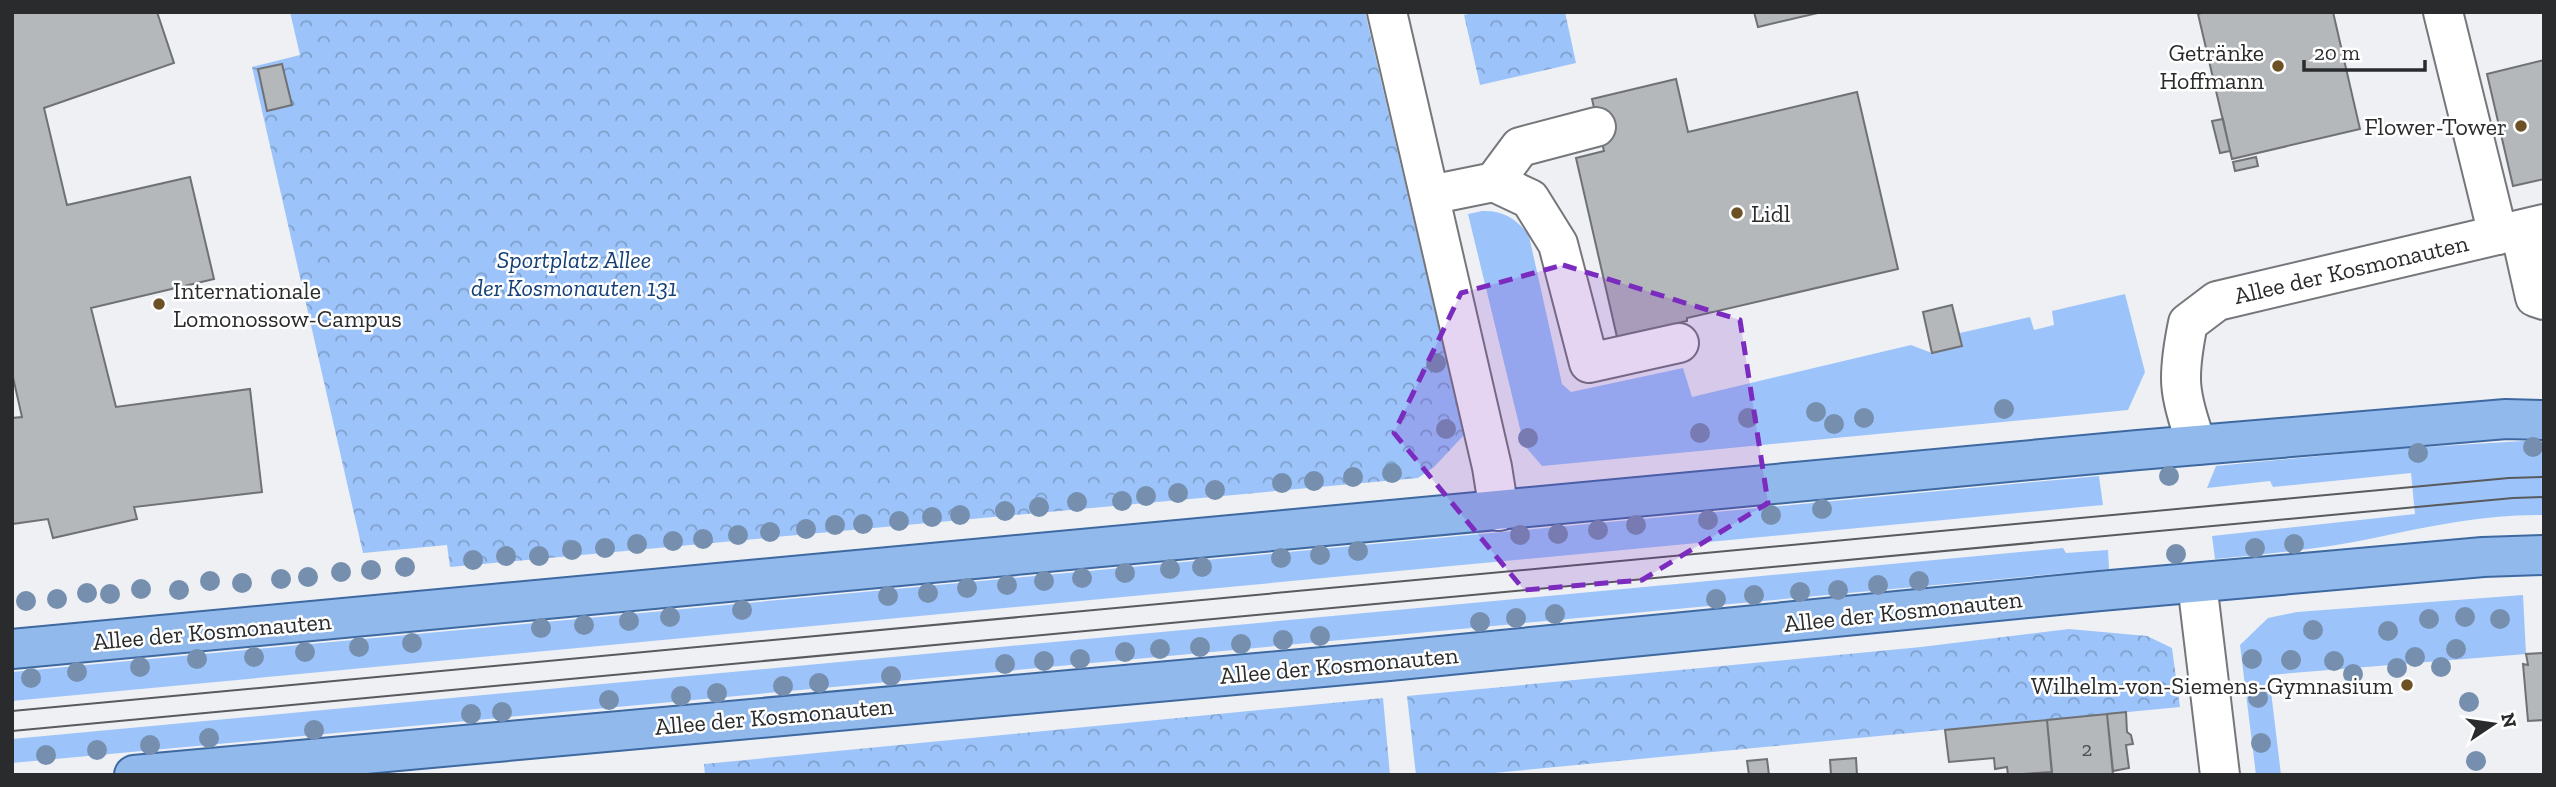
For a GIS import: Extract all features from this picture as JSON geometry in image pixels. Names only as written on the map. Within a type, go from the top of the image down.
[{"type":"main road","name":"Allee der Kosmonauten","points":[[12,649],[2197,445],[2505,419],[2544,419]]},
{"type":"main road","name":"Allee der Kosmonauten","points":[[134,775],[1376,662],[2197,583],[2483,557],[2544,555]]},
{"type":"street","points":[[1387,12],[1492,467],[1499,511]]},
{"type":"street","points":[[2442,12],[2520,230],[2535,297],[2544,300]]},
{"type":"street","points":[[1494,182],[1520,147],[1595,127]]},
{"type":"street","points":[[1430,195],[1494,182],[1530,199],[1558,244],[1589,363],[1679,343]]},
{"type":"street","name":"Allee der Kosmonauten","points":[[2197,445],[2182,398],[2179,365],[2188,323],[2217,300],[2520,230]]},
{"type":"street","points":[[2171,300],[2217,300]]},
{"type":"street","points":[[2197,583],[2220,775]]},
{"type":"highlighted area","points":[[1563,265],[1740,320],[1768,503],[1642,580],[1524,590],[1394,433],[1461,293]]},
{"type":"green space","name":"Sportplatz Allee der Kosmonauten 131","points":[[290,12],[1365,12],[1464,435],[1434,467],[1418,478],[450,567],[447,545],[363,553],[252,67],[300,55]]},
{"type":"green space","points":[[1476,12],[1565,12],[1576,63],[1480,85],[1464,15]]},
{"type":"green space","points":[[1482,211],[1509,217],[1529,236],[1562,384],[1571,392],[1683,368],[1692,397],[1911,345],[1932,353],[1962,346],[1960,333],[2030,317],[2034,330],[2054,325],[2052,311],[2125,294],[2145,372],[2128,410],[1542,466],[1524,445],[1468,214]]},
{"type":"green space","points":[[2544,441],[2544,515],[2479,519],[2335,545],[2215,559],[2212,536],[2415,514],[2411,473],[2273,487],[2270,481],[2207,488],[2216,466],[2392,449]]},
{"type":"green space","points":[[2099,476],[2103,505],[12,701],[12,672]]},
{"type":"green space","points":[[2063,548],[2066,553],[2108,550],[2109,569],[12,763],[12,739]]},
{"type":"green space","points":[[2523,595],[2526,654],[2269,675],[2281,775],[2256,775],[2240,645],[2268,618],[2297,612]]},
{"type":"green space","points":[[2069,629],[2147,636],[2172,648],[2180,707],[1473,775],[1416,775],[1407,696],[1921,647]]},
{"type":"green space","points":[[1383,698],[1390,775],[705,775],[704,764]]},
{"type":"building","points":[[12,12],[157,12],[174,63],[44,108],[67,205],[190,177],[214,279],[91,308],[116,407],[250,389],[262,492],[134,507],[137,519],[53,538],[48,519],[12,524],[12,418],[22,417],[12,373]]},
{"type":"building","points":[[1754,12],[1822,12],[1758,27]]},
{"type":"building","name":"Getränke Hoffmann","points":[[2333,12],[2360,129],[2232,159],[2198,14]]},
{"type":"building","name":"Flower-Tower","points":[[2544,60],[2544,179],[2513,186],[2487,74]]},
{"type":"building","points":[[282,64],[292,105],[267,111],[258,69]]},
{"type":"building","name":"Lidl","points":[[1676,79],[1688,132],[1857,92],[1898,269],[1617,337],[1576,158],[1604,151],[1592,99]]},
{"type":"building","points":[[2223,119],[2230,151],[2220,153],[2212,121]]},
{"type":"building","points":[[2256,157],[2258,166],[2235,171],[2233,162]]},
{"type":"building","points":[[1952,305],[1962,346],[1932,353],[1923,312]]},
{"type":"building","points":[[2544,653],[2544,720],[2528,721],[2523,664],[2528,665],[2526,654]]},
{"type":"building","points":[[2126,712],[2127,732],[2131,735],[2133,744],[2126,745],[2129,768],[2113,771],[2107,714]]},
{"type":"building","points":[[2107,714],[2113,775],[2052,775],[2047,720]]},
{"type":"building","points":[[2047,720],[2052,772],[2008,775],[2007,767],[1995,769],[1994,758],[1949,762],[1945,730]]},
{"type":"building","points":[[1856,758],[1857,775],[1831,775],[1830,760]]},
{"type":"building","points":[[1767,759],[1769,775],[1749,775],[1747,761]]},
{"type":"tram line","points":[[12,711],[2509,478],[2544,477]]},
{"type":"tram line","points":[[12,731],[2544,497]]},
{"type":"place","name":"Getränke Hoffmann","points":[[2278,66]]},
{"type":"place","name":"Flower-Tower","points":[[2521,126]]},
{"type":"place","name":"Lidl","points":[[1737,213]]},
{"type":"place","name":"Internationale Lomonossow-Campus","points":[[159,304]]},
{"type":"place","name":"Wilhelm-von-Siemens-Gymnasium","points":[[2407,685]]}]
